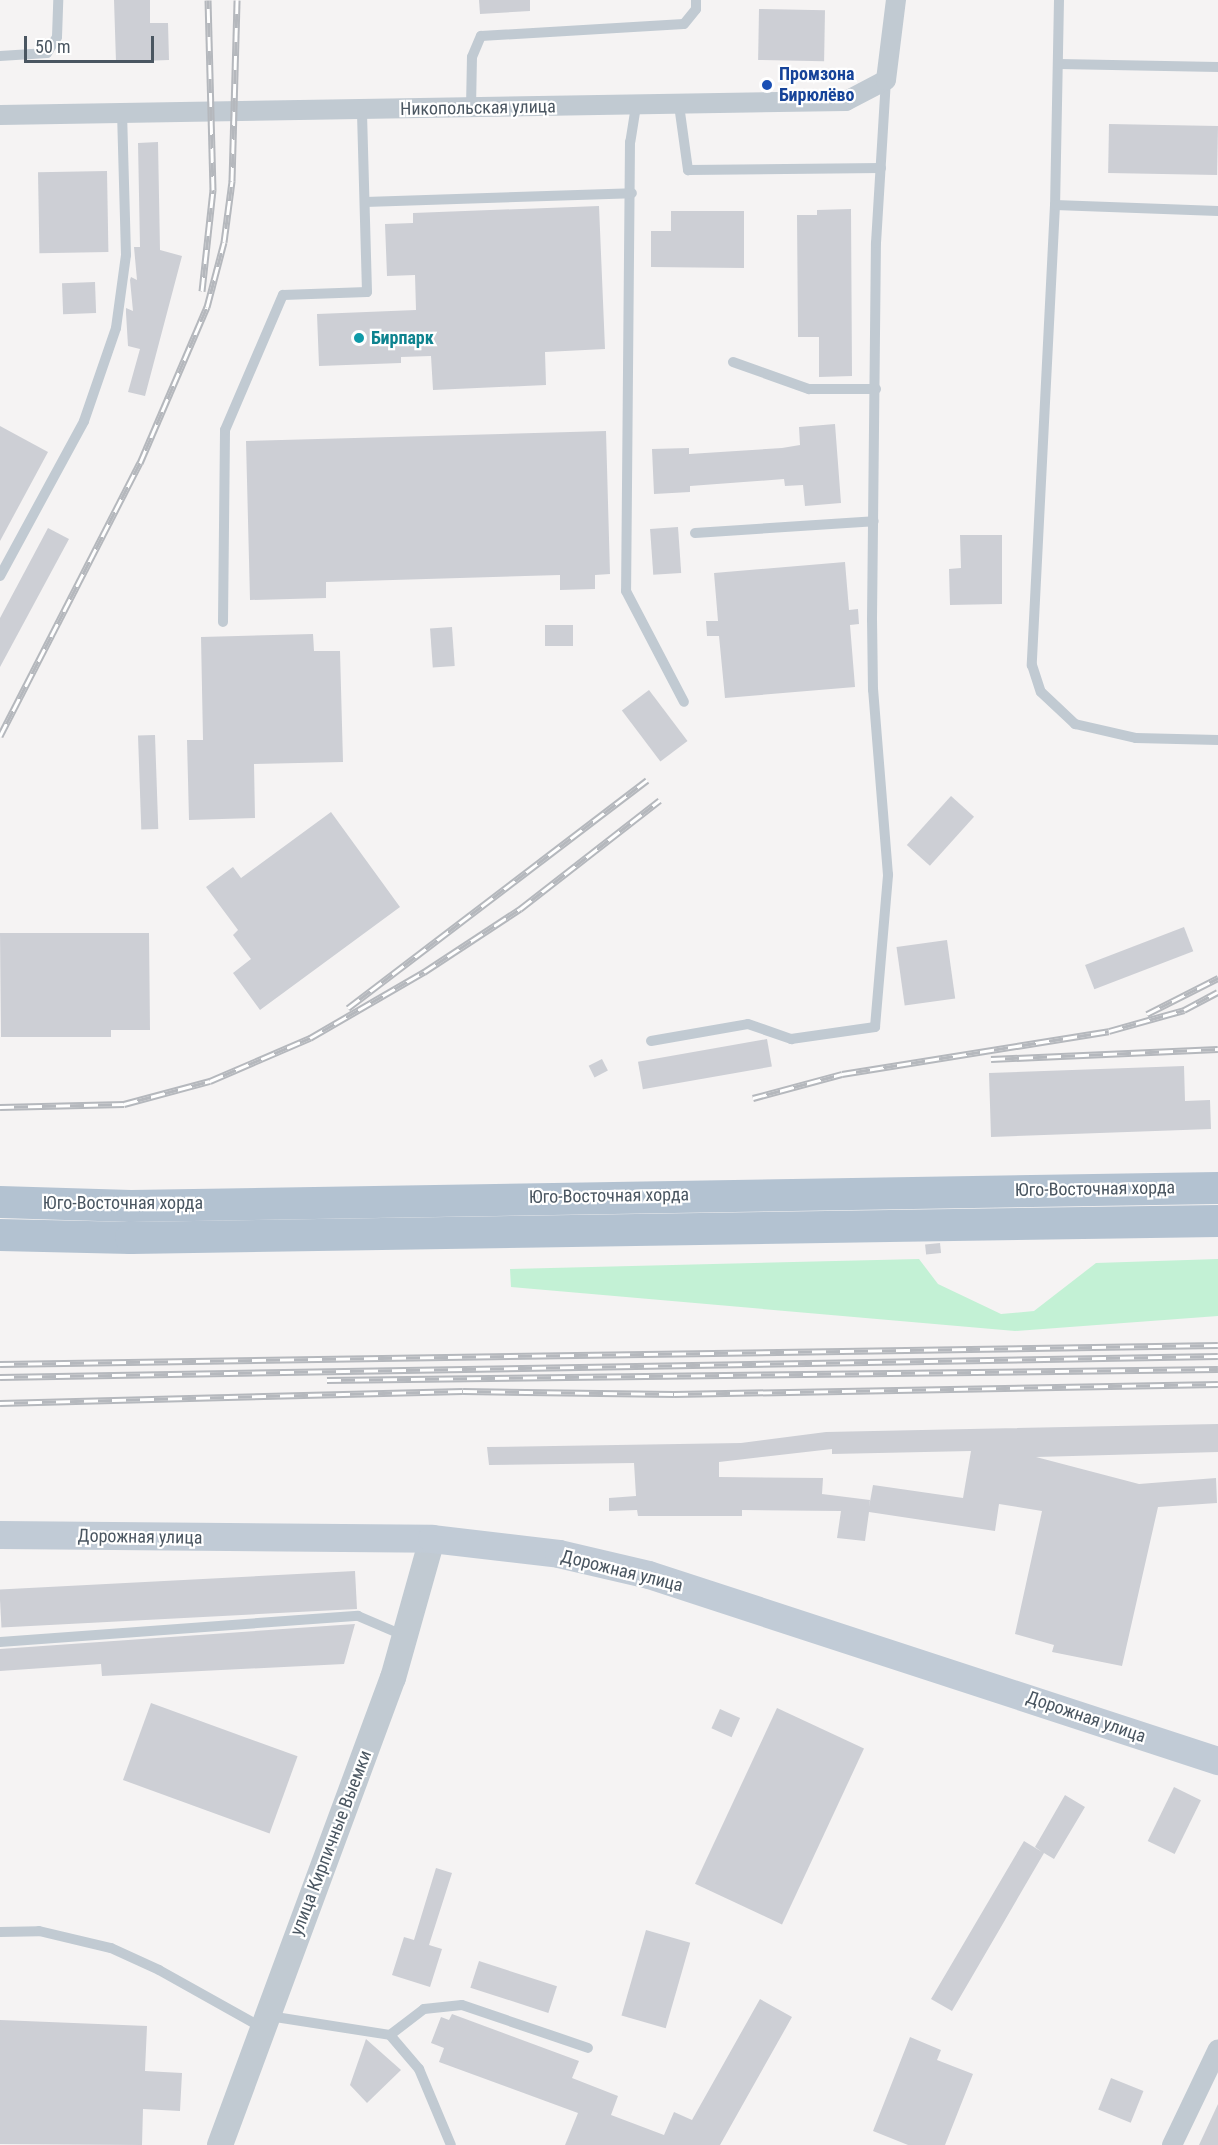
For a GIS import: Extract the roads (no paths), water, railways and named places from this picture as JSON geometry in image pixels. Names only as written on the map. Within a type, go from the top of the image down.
[{"type":"main road","name":"Юго-Восточная хорда","points":[[0,1202],[131,1206],[1218,1188]]},
{"type":"main road","name":"Юго-Восточная хорда","points":[[0,1235],[131,1238],[1218,1221]]},
{"type":"main road","name":"Дорожная улица","points":[[0,1535],[432,1539],[559,1554],[649,1575],[1218,1761]]},
{"type":"street","points":[[886,80],[896,8]]},
{"type":"street","name":"Никопольская улица","points":[[0,115],[846,101],[886,80]]},
{"type":"street","name":"улица Кирпичные Выемки","points":[[220,2145],[264,2021],[393,1678],[432,1539]]},
{"type":"street","points":[[1172,2145],[1218,2049]]},
{"type":"lane","points":[[0,56],[47,53],[57,37],[58,0]]},
{"type":"lane","points":[[471,108],[472,57],[482,36],[684,24],[696,9],[696,0]]},
{"type":"lane","points":[[1059,0],[1055,205],[1032,665],[1041,692],[1075,724],[1136,738],[1218,740]]},
{"type":"lane","points":[[1059,64],[1218,67]]},
{"type":"lane","points":[[651,1041],[748,1024],[791,1039],[875,1027],[888,875],[873,690],[876,243],[886,80]]},
{"type":"lane","points":[[679,105],[688,170],[881,168]]},
{"type":"lane","points":[[636,106],[630,142],[632,193],[626,591],[684,702]]},
{"type":"lane","points":[[223,622],[225,430],[283,295],[368,292],[362,110]]},
{"type":"lane","points":[[0,576],[84,421],[116,328],[126,255],[122,114]]},
{"type":"lane","points":[[365,202],[632,193]]},
{"type":"lane","points":[[1055,205],[1218,211]]},
{"type":"lane","points":[[733,362],[809,389],[876,389]]},
{"type":"lane","points":[[695,533],[874,521]]},
{"type":"lane","points":[[0,1642],[358,1616],[405,1636]]},
{"type":"lane","points":[[0,1932],[39,1931],[111,1948],[264,2021],[390,2035],[419,2069],[451,2145]]},
{"type":"lane","points":[[390,2035],[424,2009],[462,2005],[588,2048]]},
{"type":"railway","points":[[202,291],[213,190],[208,0]]},
{"type":"railway","points":[[0,736],[140,463],[207,307],[224,242],[232,181],[237,0]]},
{"type":"railway","points":[[348,1008],[647,780]]},
{"type":"railway","points":[[0,1107],[124,1104],[210,1081],[310,1038],[424,972],[520,909],[660,800]]},
{"type":"railway","points":[[1147,1014],[1218,978]]},
{"type":"railway","points":[[753,1098],[842,1074],[1109,1031],[1184,1010],[1218,992]]},
{"type":"railway","points":[[991,1059],[1218,1049]]},
{"type":"railway","points":[[0,1364],[1218,1345]]},
{"type":"railway","points":[[0,1377],[1218,1356]]},
{"type":"railway","points":[[327,1380],[1218,1369]]},
{"type":"railway","points":[[0,1403],[463,1391],[674,1394],[1218,1384]]},
{"type":"place","name":"Промзона Бирюлёво","points":[[767,85]]},
{"type":"place","name":"Бирпарк","points":[[359,338]]}]
